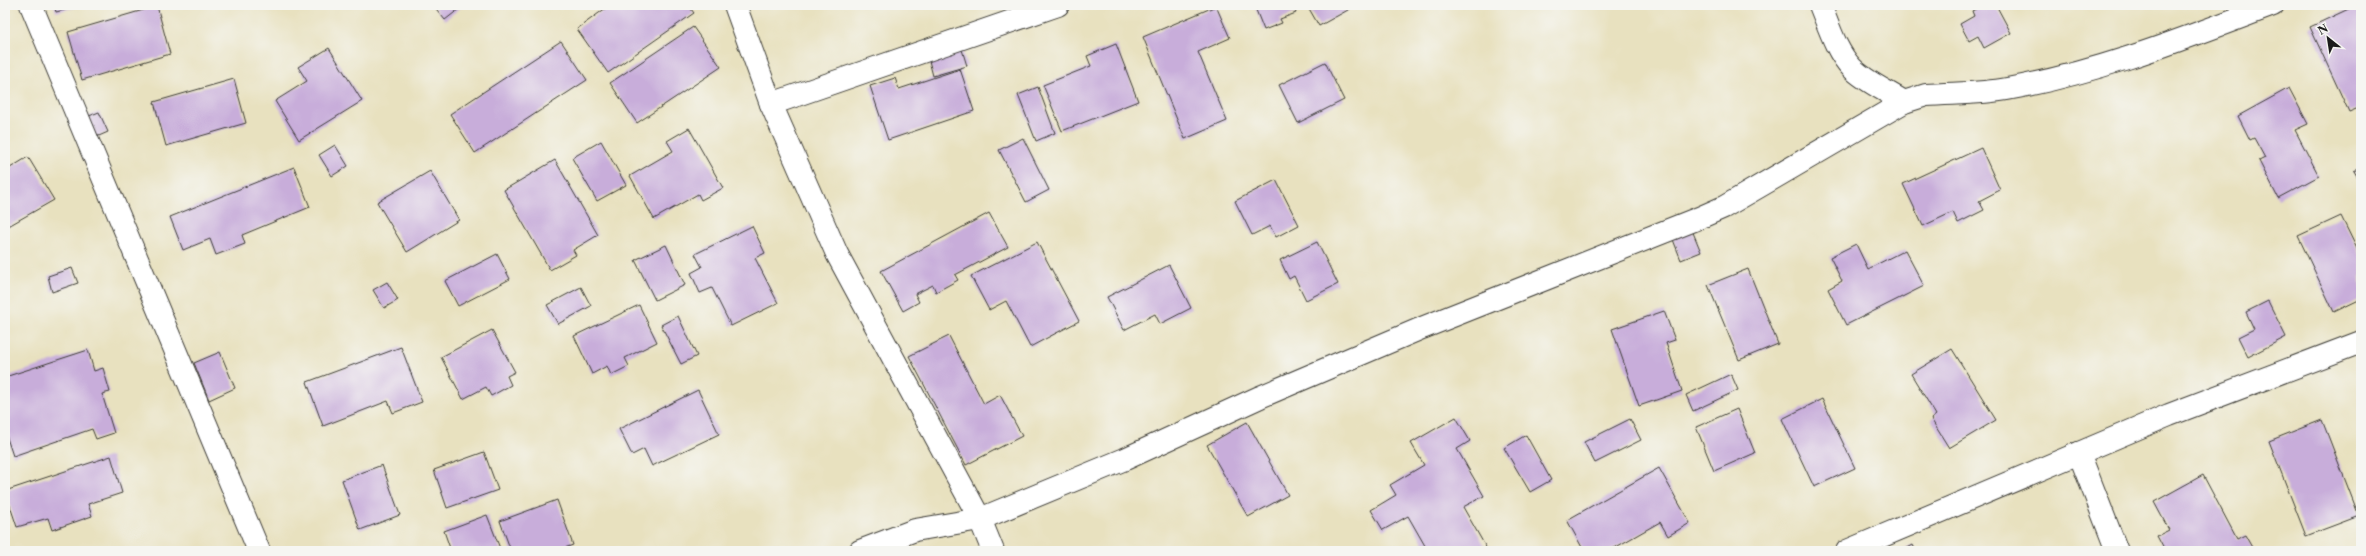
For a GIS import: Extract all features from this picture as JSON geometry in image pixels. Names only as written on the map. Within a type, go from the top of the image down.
[{"type":"street","points":[[31,5],[259,551]]},
{"type":"street","points":[[735,5],[771,104],[837,254],[980,519],[993,551]]},
{"type":"street","points":[[771,104],[1058,5]]},
{"type":"street","points":[[1820,5],[1834,41],[1853,69],[1904,102]]},
{"type":"street","points":[[860,551],[915,530],[980,519],[1125,459],[1260,397],[1401,337],[1724,207],[1904,102],[1926,95],[2006,89],[2092,70],[2134,58],[2273,5]]},
{"type":"street","points":[[1847,551],[2169,415],[2361,342]]},
{"type":"street","points":[[2079,453],[2117,551]]},
{"type":"building","points":[[54,5],[81,5],[81,6],[56,12]]},
{"type":"building","points":[[433,5],[464,5],[445,20]]},
{"type":"building","points":[[610,5],[688,5],[694,13],[608,73],[577,29]]},
{"type":"building","points":[[1254,5],[1293,5],[1296,13],[1280,19],[1282,23],[1264,30]]},
{"type":"building","points":[[1307,5],[1357,5],[1319,26]]},
{"type":"building","points":[[1983,5],[1996,5],[2011,33],[1984,48],[1978,36],[1969,41],[1960,24],[1974,16],[1972,11]]},
{"type":"building","points":[[2357,5],[2361,5],[2361,107],[2349,112],[2310,27]]},
{"type":"building","points":[[157,6],[170,54],[82,80],[68,32]]},
{"type":"building","points":[[1216,6],[1230,38],[1198,52],[1227,121],[1185,139],[1143,37]]},
{"type":"building","points":[[693,27],[721,67],[637,123],[610,83]]},
{"type":"building","points":[[561,41],[587,80],[475,153],[450,114]]},
{"type":"building","points":[[960,43],[967,66],[933,76],[927,53]]},
{"type":"building","points":[[1116,44],[1138,101],[1062,131],[1043,85],[1091,66],[1087,56]]},
{"type":"building","points":[[329,48],[362,101],[299,140],[275,101],[307,81],[298,67]]},
{"type":"building","points":[[1325,62],[1344,100],[1298,123],[1279,85]]},
{"type":"building","points":[[960,69],[974,111],[888,140],[870,86],[895,78],[899,89]]},
{"type":"building","points":[[234,79],[246,123],[166,146],[154,102]]},
{"type":"building","points":[[1038,87],[1055,133],[1036,141],[1018,95]]},
{"type":"building","points":[[2289,88],[2308,124],[2295,130],[2319,176],[2278,198],[2259,161],[2265,158],[2254,138],[2250,140],[2238,116]]},
{"type":"building","points":[[99,112],[108,132],[92,139],[84,118]]},
{"type":"building","points":[[689,128],[723,188],[701,200],[698,194],[654,219],[630,176],[673,151],[667,141]]},
{"type":"building","points":[[1023,138],[1049,190],[1026,202],[999,150]]},
{"type":"building","points":[[601,141],[626,185],[597,201],[572,158]]},
{"type":"building","points":[[335,145],[348,166],[332,176],[319,155]]},
{"type":"building","points":[[1981,148],[2000,190],[1979,201],[1984,210],[1958,223],[1953,212],[1923,226],[1903,184]]},
{"type":"building","points":[[28,157],[54,200],[5,228],[5,171]]},
{"type":"building","points":[[555,160],[598,235],[573,250],[576,255],[550,270],[504,190]]},
{"type":"building","points":[[294,167],[310,207],[242,235],[245,244],[216,255],[210,239],[183,250],[170,217]]},
{"type":"building","points":[[2361,167],[2361,183],[2354,171]]},
{"type":"building","points":[[430,171],[459,220],[407,252],[377,202]]},
{"type":"building","points":[[1276,180],[1299,225],[1276,237],[1270,226],[1252,235],[1235,201]]},
{"type":"building","points":[[989,213],[1008,247],[955,275],[958,280],[936,292],[933,285],[915,294],[919,302],[903,311],[881,271]]},
{"type":"building","points":[[2341,216],[2361,257],[2361,299],[2334,312],[2298,236]]},
{"type":"building","points":[[752,226],[765,253],[755,258],[778,303],[731,326],[712,288],[700,293],[691,273],[702,267],[695,254]]},
{"type":"building","points":[[1692,230],[1701,252],[1681,260],[1672,237]]},
{"type":"building","points":[[1037,242],[1079,321],[1030,347],[1006,301],[989,310],[971,276]]},
{"type":"building","points":[[1317,242],[1338,284],[1306,300],[1294,276],[1289,279],[1280,260]]},
{"type":"building","points":[[1856,244],[1868,269],[1905,250],[1924,286],[1846,325],[1828,289],[1842,281],[1830,257]]},
{"type":"building","points":[[666,245],[685,285],[655,300],[635,260]]},
{"type":"building","points":[[497,254],[510,279],[458,306],[445,281]]},
{"type":"building","points":[[1169,265],[1191,308],[1160,324],[1155,314],[1124,330],[1107,297]]},
{"type":"building","points":[[72,268],[78,283],[52,292],[48,276]]},
{"type":"building","points":[[1748,269],[1778,344],[1739,360],[1708,285]]},
{"type":"building","points":[[387,282],[398,300],[384,308],[373,290]]},
{"type":"building","points":[[581,287],[591,306],[558,324],[547,305]]},
{"type":"building","points":[[2268,301],[2286,337],[2248,357],[2238,337],[2254,329],[2246,312]]},
{"type":"building","points":[[639,305],[657,342],[625,358],[629,366],[611,375],[607,366],[592,374],[574,336]]},
{"type":"building","points":[[1664,311],[1675,340],[1666,343],[1682,391],[1639,406],[1612,329]]},
{"type":"building","points":[[678,316],[697,356],[681,364],[661,325]]},
{"type":"building","points":[[492,330],[515,372],[507,376],[511,385],[491,396],[486,387],[463,399],[441,357]]},
{"type":"building","points":[[949,336],[984,404],[1000,395],[1022,436],[966,465],[909,356]]},
{"type":"building","points":[[401,347],[422,402],[393,413],[388,401],[323,426],[307,382]]},
{"type":"building","points":[[1952,349],[1996,420],[1949,448],[1931,419],[1936,415],[1911,374]]},
{"type":"building","points":[[88,350],[94,371],[103,368],[110,392],[102,394],[114,433],[96,439],[92,429],[13,456],[5,432],[5,377]]},
{"type":"building","points":[[220,352],[235,388],[209,400],[194,363]]},
{"type":"building","points":[[1731,374],[1738,390],[1693,411],[1686,395]]},
{"type":"building","points":[[698,390],[719,434],[652,466],[644,449],[632,455],[619,429]]},
{"type":"building","points":[[1822,399],[1855,468],[1814,487],[1782,419]]},
{"type":"building","points":[[1737,409],[1755,453],[1714,471],[1696,427]]},
{"type":"building","points":[[1456,417],[1470,441],[1457,449],[1484,496],[1463,507],[1488,551],[1428,551],[1408,516],[1383,530],[1371,510],[1396,495],[1390,485],[1424,465],[1411,443]]},
{"type":"building","points":[[1630,419],[1641,440],[1595,463],[1584,442]]},
{"type":"building","points":[[2322,420],[2359,516],[2306,536],[2269,441]]},
{"type":"building","points":[[1247,422],[1288,495],[1248,517],[1207,445]]},
{"type":"building","points":[[1526,435],[1551,480],[1530,492],[1504,448]]},
{"type":"building","points":[[484,452],[498,490],[447,508],[434,470]]},
{"type":"building","points":[[111,456],[122,493],[88,504],[92,516],[52,530],[48,518],[17,527],[5,491]]},
{"type":"building","points":[[382,465],[400,515],[360,530],[342,480]]},
{"type":"building","points":[[1659,468],[1690,523],[1668,536],[1660,522],[1609,551],[1584,551],[1567,520]]},
{"type":"building","points":[[2203,475],[2237,539],[2245,535],[2254,551],[2165,551],[2157,536],[2169,530],[2154,502]]},
{"type":"building","points":[[557,500],[573,545],[556,551],[511,551],[500,521]]},
{"type":"building","points":[[487,515],[501,551],[451,551],[444,531]]},
{"type":"building","points":[[1913,545],[1916,551],[1902,551]]}]
